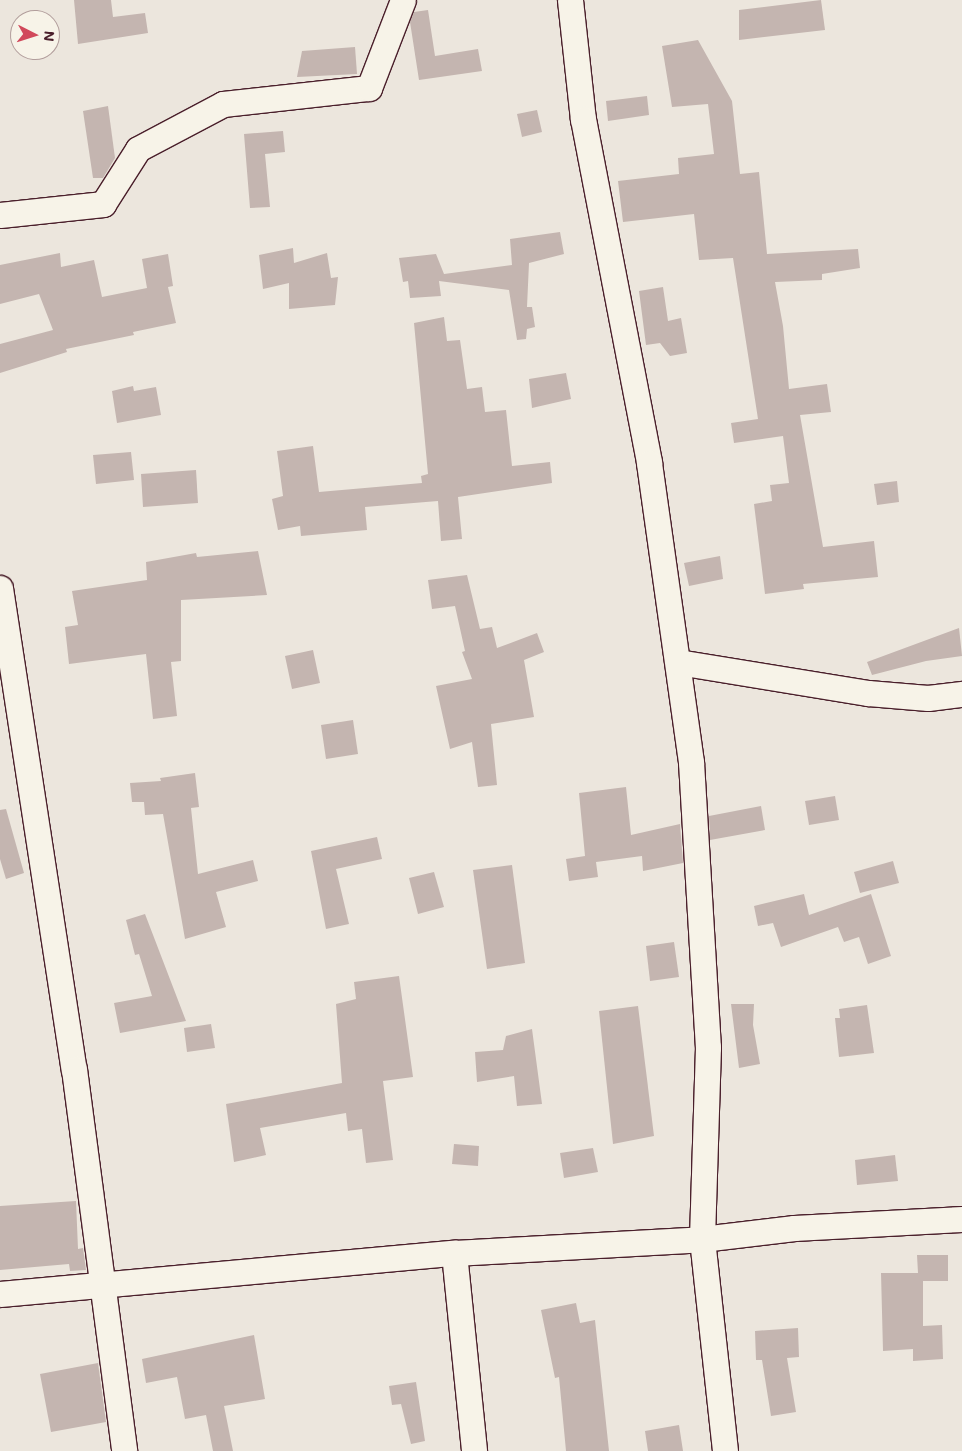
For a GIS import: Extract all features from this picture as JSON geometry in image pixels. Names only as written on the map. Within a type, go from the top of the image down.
[{"type":"street","points":[[0,215],[103,204],[138,149],[223,104],[369,88],[403,0]]},
{"type":"street","points":[[570,0],[591,167],[649,463],[678,662],[690,762],[708,1047],[702,1239],[725,1451]]},
{"type":"street","points":[[0,588],[74,1069],[124,1451]]},
{"type":"street","points":[[678,662],[868,693],[928,698],[962,694]]},
{"type":"street","points":[[0,1294],[454,1253],[702,1239],[794,1228],[962,1219]]},
{"type":"street","points":[[454,1253],[474,1451]]},
{"type":"building","points":[[74,0],[111,0],[113,17],[145,13],[148,33],[78,44]]},
{"type":"building","points":[[821,0],[825,30],[739,40],[739,10]]},
{"type":"building","points":[[428,10],[435,56],[478,49],[482,71],[419,80],[410,22],[414,12]]},
{"type":"building","points":[[698,40],[732,101],[740,174],[759,172],[767,254],[858,249],[860,268],[822,274],[822,280],[775,282],[783,326],[789,389],[827,384],[831,412],[800,415],[823,547],[874,541],[878,577],[803,584],[804,589],[765,594],[754,504],[772,501],[770,485],[789,483],[783,436],[734,443],[731,423],[758,419],[733,258],[699,260],[694,214],[623,222],[618,181],[679,174],[678,158],[714,154],[708,104],[672,107],[662,46]]},
{"type":"building","points":[[355,47],[357,74],[297,77],[302,51]]},
{"type":"building","points":[[647,96],[649,115],[608,121],[606,101]]},
{"type":"building","points":[[108,106],[115,158],[103,178],[93,178],[83,111]]},
{"type":"building","points":[[537,110],[542,132],[522,137],[517,114]]},
{"type":"building","points":[[283,131],[285,152],[265,154],[270,207],[250,208],[244,134]]},
{"type":"building","points":[[560,232],[564,254],[529,263],[527,307],[532,307],[535,327],[527,329],[526,339],[517,340],[509,290],[439,281],[441,296],[410,298],[408,281],[403,282],[399,258],[436,254],[444,274],[512,265],[510,239]]},
{"type":"building","points":[[293,248],[294,263],[327,253],[331,278],[338,277],[335,305],[289,309],[289,283],[263,289],[259,255]]},
{"type":"building","points":[[60,253],[61,267],[94,260],[102,297],[147,288],[142,259],[168,254],[173,286],[168,287],[176,323],[133,332],[134,335],[66,349],[67,352],[0,373],[0,344],[53,330],[39,294],[0,304],[0,265]]},
{"type":"building","points":[[663,287],[668,321],[681,318],[687,353],[670,356],[660,343],[646,345],[639,291]]},
{"type":"building","points":[[444,317],[447,341],[460,340],[467,389],[482,387],[485,412],[506,410],[512,466],[550,462],[552,483],[458,497],[462,539],[441,541],[438,501],[365,507],[367,530],[301,536],[300,526],[278,530],[272,499],[283,496],[277,451],[313,446],[319,492],[422,483],[421,476],[428,474],[414,323]]},
{"type":"building","points":[[566,373],[571,399],[532,408],[529,379]]},
{"type":"building","points":[[133,386],[134,391],[156,387],[161,415],[117,423],[112,391]]},
{"type":"building","points":[[131,452],[134,480],[96,484],[93,455]]},
{"type":"building","points":[[196,470],[198,503],[143,507],[141,474]]},
{"type":"building","points":[[897,481],[899,502],[877,505],[874,484]]},
{"type":"building","points":[[258,551],[267,595],[181,600],[181,661],[171,662],[177,716],[153,719],[146,654],[69,664],[65,627],[78,625],[72,591],[147,580],[146,562],[196,553],[197,557]]},
{"type":"building","points":[[720,556],[723,579],[689,586],[684,563]]},
{"type":"building","points":[[467,575],[480,629],[492,627],[497,648],[537,633],[544,652],[524,660],[534,717],[491,724],[497,785],[478,787],[472,742],[450,749],[436,686],[472,679],[462,652],[465,651],[455,606],[432,609],[428,580]]},
{"type":"building","points":[[959,628],[962,656],[926,661],[872,675],[867,662]]},
{"type":"building","points":[[313,650],[320,683],[292,689],[285,656]]},
{"type":"building","points":[[353,720],[358,754],[326,759],[321,725]]},
{"type":"building","points":[[195,773],[199,807],[191,808],[198,874],[253,860],[258,881],[216,892],[226,927],[185,939],[163,814],[145,815],[144,802],[132,802],[130,783],[161,781],[160,778]]},
{"type":"building","points":[[626,787],[631,835],[680,824],[683,863],[643,871],[642,856],[596,862],[598,877],[569,881],[566,859],[585,856],[579,793]]},
{"type":"building","points":[[835,796],[839,820],[809,825],[805,801]]},
{"type":"building","points":[[761,806],[765,830],[710,840],[709,816]]},
{"type":"building","points":[[6,809],[24,873],[6,879],[0,859],[0,810]]},
{"type":"building","points":[[377,837],[382,859],[336,869],[349,924],[326,929],[311,851]]},
{"type":"building","points":[[893,861],[899,883],[860,893],[854,872]]},
{"type":"building","points":[[512,865],[525,963],[487,969],[473,870]]},
{"type":"building","points":[[434,872],[444,907],[418,914],[409,878]]},
{"type":"building","points":[[804,894],[809,915],[871,894],[891,956],[868,964],[859,937],[844,942],[838,927],[781,947],[773,923],[758,926],[754,906]]},
{"type":"building","points":[[145,914],[186,1021],[120,1033],[114,1003],[152,996],[139,954],[135,955],[126,920]]},
{"type":"building","points":[[674,942],[679,977],[650,981],[646,946]]},
{"type":"building","points":[[399,976],[413,1077],[383,1081],[393,1160],[366,1163],[362,1129],[348,1131],[346,1113],[260,1128],[266,1155],[234,1162],[226,1104],[342,1083],[336,1004],[356,999],[354,982]]},
{"type":"building","points":[[731,1004],[754,1004],[753,1025],[760,1064],[739,1068]]},
{"type":"building","points":[[867,1005],[874,1053],[839,1057],[835,1018],[840,1018],[839,1009]]},
{"type":"building","points":[[638,1006],[654,1136],[613,1144],[599,1011]]},
{"type":"building","points":[[211,1024],[215,1048],[187,1052],[184,1028]]},
{"type":"building","points":[[532,1029],[542,1104],[517,1106],[514,1076],[477,1082],[475,1052],[503,1050],[506,1036]]},
{"type":"building","points":[[454,1144],[479,1146],[478,1166],[452,1164]]},
{"type":"building","points":[[593,1148],[598,1172],[564,1178],[560,1153]]},
{"type":"building","points":[[895,1155],[898,1181],[857,1185],[855,1160]]},
{"type":"building","points":[[76,1201],[78,1249],[83,1248],[86,1270],[70,1271],[69,1264],[0,1270],[0,1206]]},
{"type":"building","points":[[917,1255],[948,1255],[948,1281],[923,1281],[923,1326],[942,1325],[943,1359],[913,1361],[913,1349],[883,1351],[881,1273],[918,1273]]},
{"type":"building","points":[[576,1303],[580,1323],[595,1320],[609,1451],[566,1451],[559,1377],[555,1378],[541,1310]]},
{"type":"building","points":[[798,1328],[799,1357],[787,1358],[796,1412],[771,1416],[762,1360],[756,1360],[755,1331]]},
{"type":"building","points":[[254,1335],[265,1399],[224,1406],[233,1451],[213,1451],[206,1415],[185,1419],[177,1377],[146,1383],[142,1359]]},
{"type":"building","points":[[98,1363],[106,1422],[51,1432],[40,1374]]},
{"type":"building","points":[[416,1382],[425,1441],[411,1444],[401,1404],[392,1405],[389,1386]]},
{"type":"building","points":[[679,1425],[683,1451],[648,1451],[645,1431]]}]
